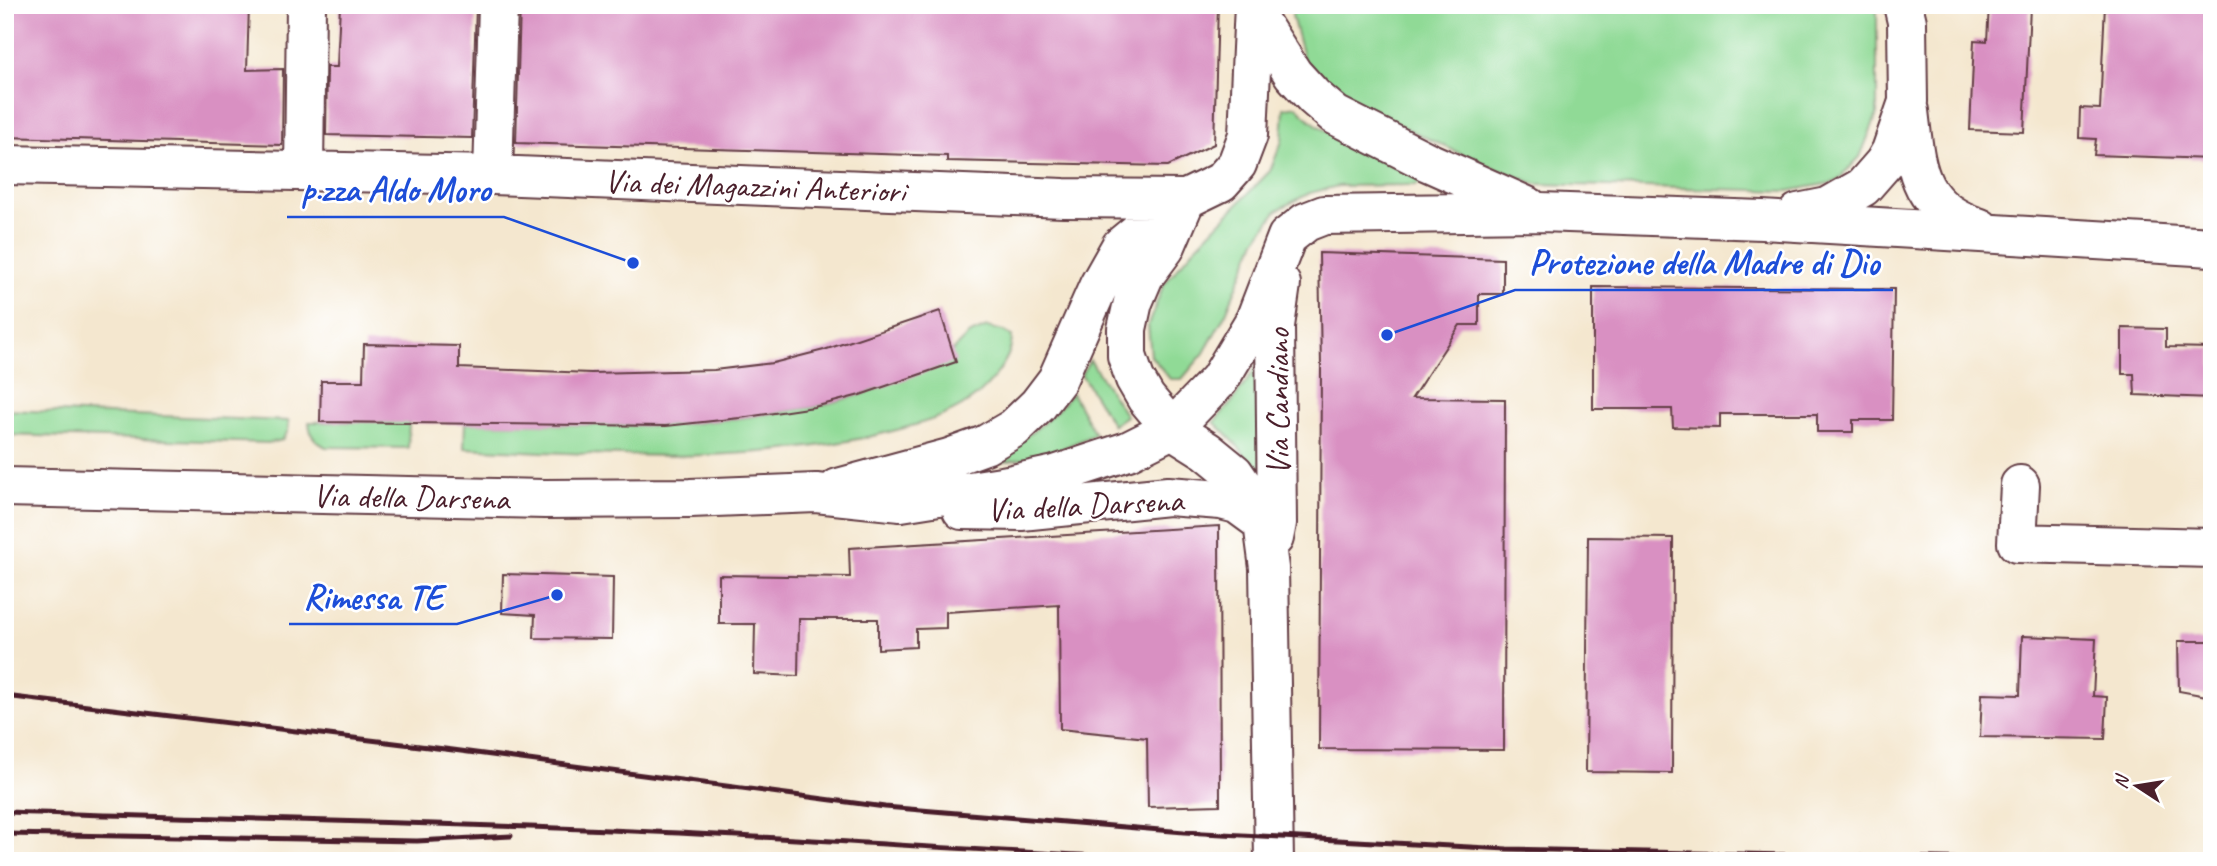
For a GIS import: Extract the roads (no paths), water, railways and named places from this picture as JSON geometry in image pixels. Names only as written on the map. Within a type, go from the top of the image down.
[{"type":"street","points":[[303,170],[306,5]]},
{"type":"street","points":[[484,175],[498,5]]},
{"type":"street","points":[[1186,199],[1221,182],[1237,164],[1248,135],[1254,9]]},
{"type":"street","points":[[1254,9],[1293,74],[1335,115],[1428,162],[1541,212]]},
{"type":"street","points":[[1912,11],[1908,102],[1916,168],[1929,195],[1950,214],[1969,224],[2000,234]]},
{"type":"street","points":[[1762,220],[1828,207],[1863,187],[1884,163],[1891,150],[1908,102]]},
{"type":"street","name":"Via dei Magazzini Anteriori","points":[[5,165],[484,175],[1064,198],[1186,199]]},
{"type":"street","name":"Via Candiano","points":[[1186,199],[1165,248],[1144,276],[1133,302],[1127,329],[1127,356],[1135,379],[1146,398],[1172,429],[1207,451],[1234,473],[1256,505],[1263,523],[1269,568],[1274,861]]},
{"type":"street","name":"Via della Darsena","points":[[816,494],[949,458],[985,444],[1014,428],[1038,405],[1057,380],[1099,285],[1121,246],[1149,223],[1186,199]]},
{"type":"street","points":[[1287,237],[1306,222],[1324,215],[1541,212],[1762,220],[2212,247]]},
{"type":"street","name":"Via Candiano","points":[[1269,568],[1277,523],[1275,326],[1287,237]]},
{"type":"street","name":"Via della Darsena","points":[[901,502],[1055,475],[1128,451],[1172,429],[1219,380],[1255,320],[1287,237]]},
{"type":"street","points":[[2020,485],[2017,543],[2212,548]]},
{"type":"street","name":"Via della Darsena","points":[[5,488],[545,499],[816,494],[961,510],[1021,512],[1168,496],[1237,503],[1263,523]]},
{"type":"railway","points":[[5,696],[453,750],[885,807],[1184,832],[1507,849],[2074,861]]},
{"type":"railway","points":[[5,812],[725,835],[1222,861]]},
{"type":"railway","points":[[5,834],[417,841],[511,836]]},
{"type":"place","name":"p.zza Aldo Moro","points":[[633,263]]},
{"type":"place","name":"Protezione della Madre di Dio","points":[[1387,335]]},
{"type":"place","name":"Rimessa TE","points":[[557,595]]}]
